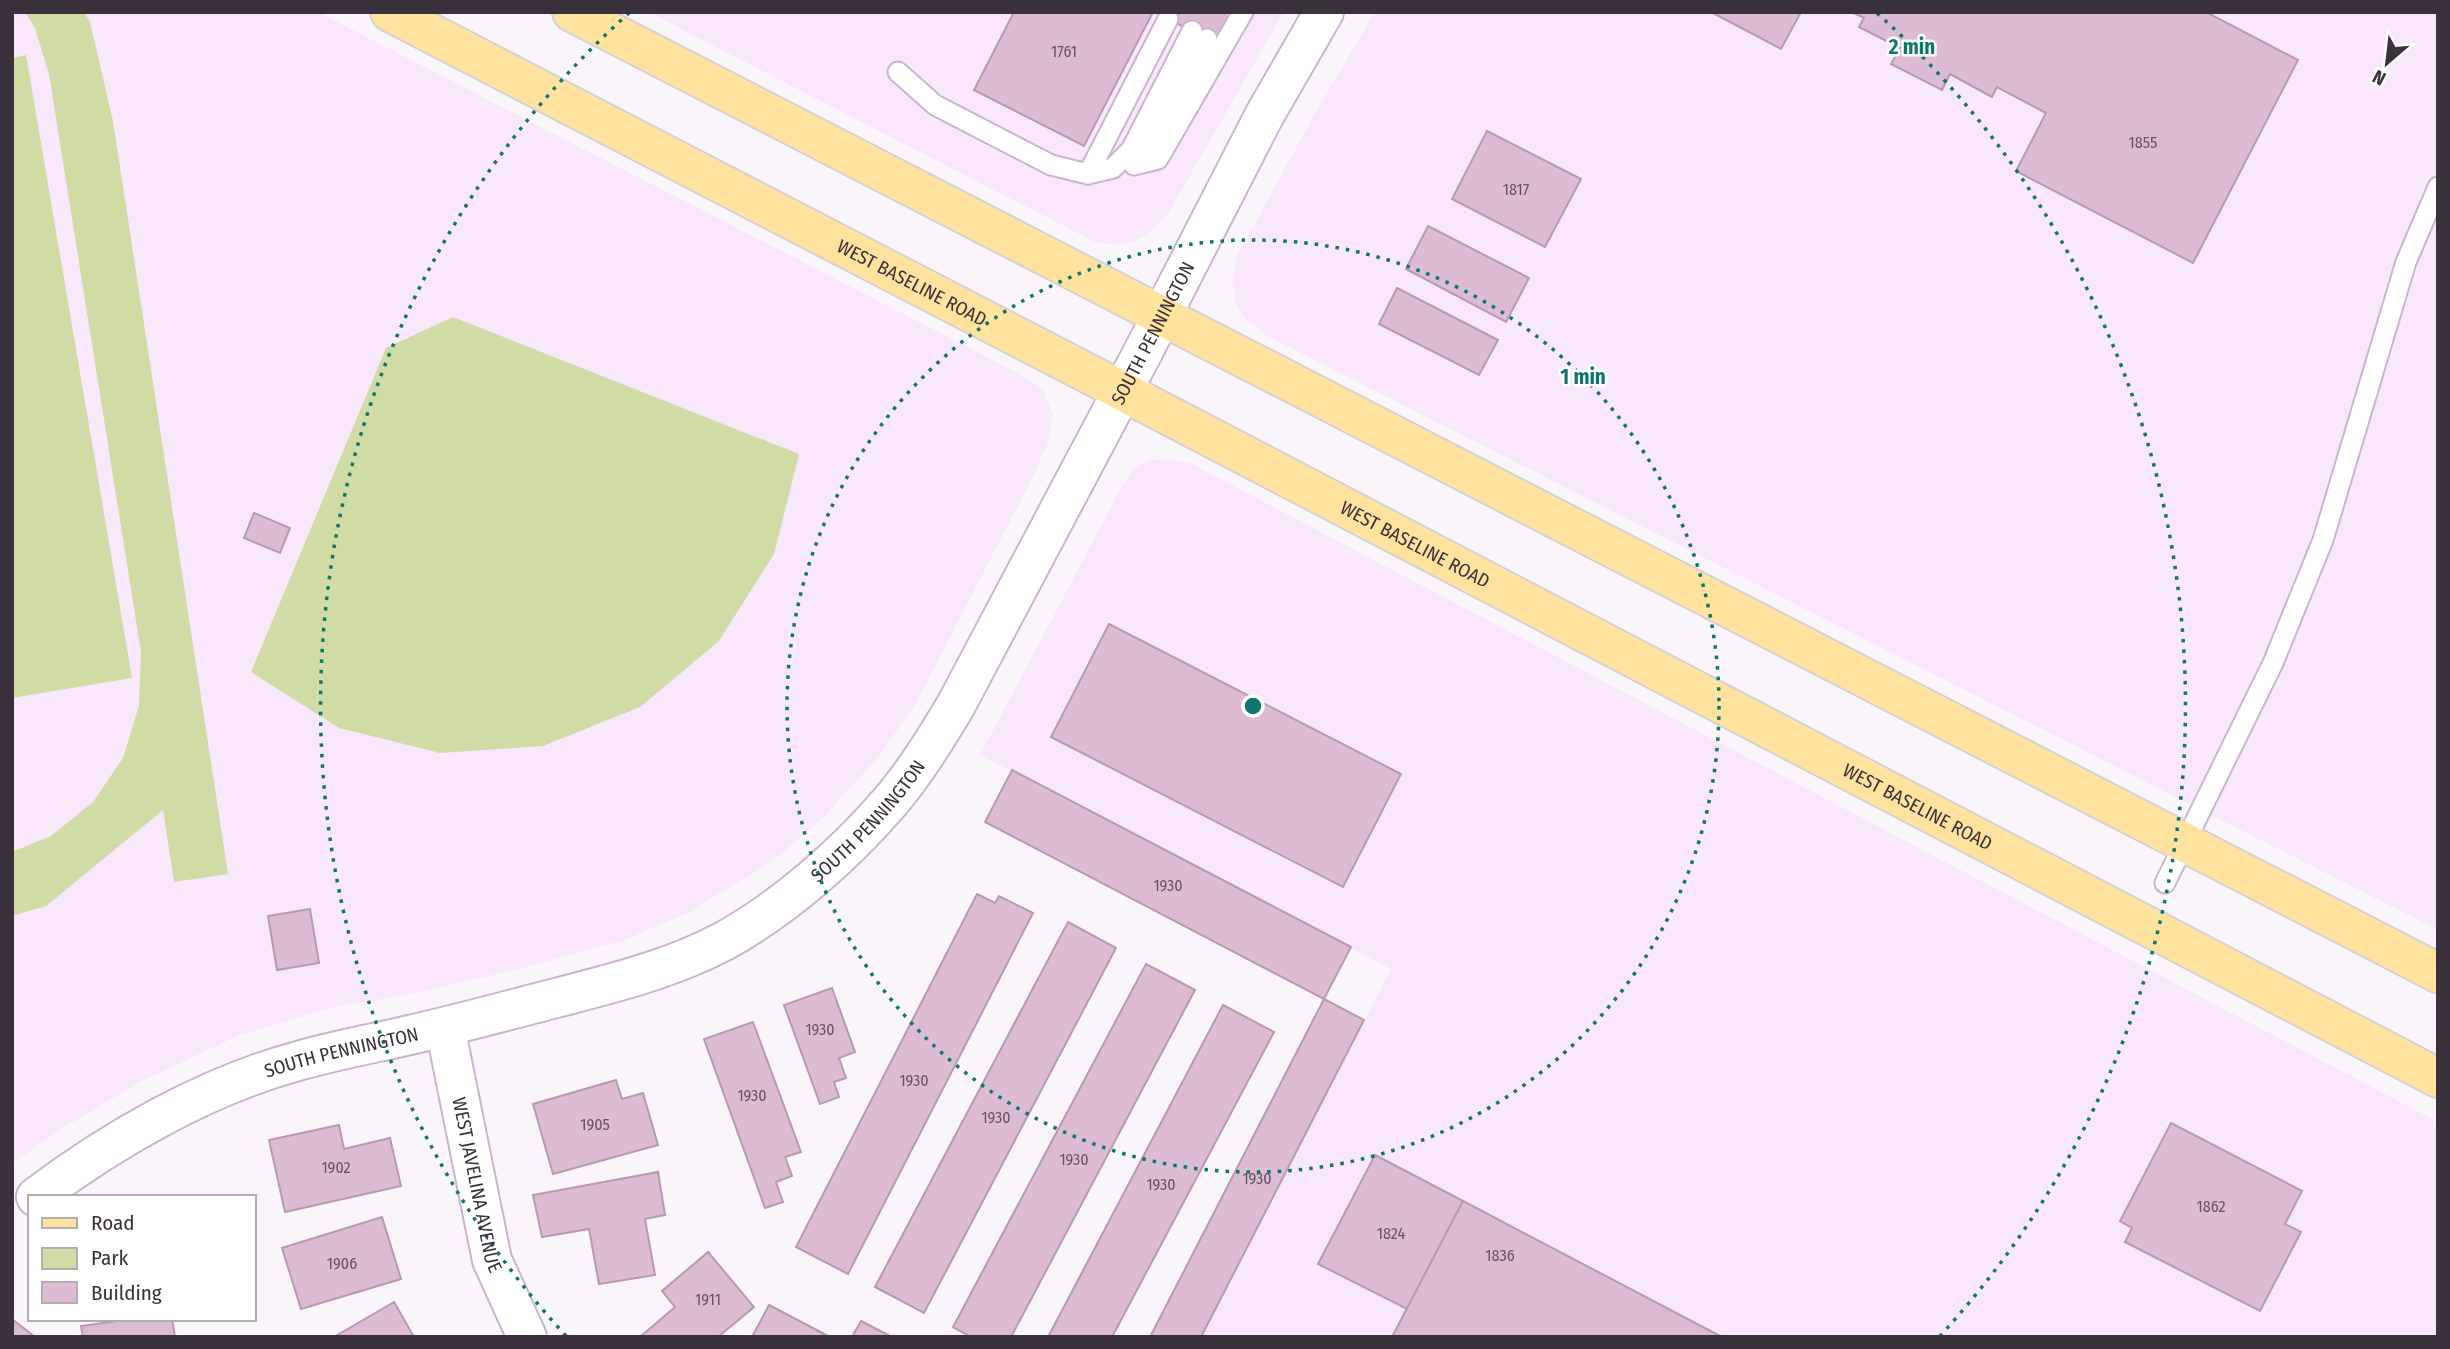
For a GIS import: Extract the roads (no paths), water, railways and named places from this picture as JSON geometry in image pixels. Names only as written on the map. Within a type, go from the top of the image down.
[{"type":"main road","name":"WEST BASELINE ROAD","points":[[390,12],[2438,1078]]},
{"type":"main road","points":[[572,12],[2438,973]]},
{"type":"street","name":"SOUTH PENNINGTON","points":[[39,1195],[116,1143],[205,1094],[297,1061],[445,1027],[623,981],[681,962],[726,939],[775,907],[830,863],[890,803],[950,715],[1264,116],[1324,12]]},
{"type":"street","name":"WEST JAVELINA AVENUE","points":[[445,1027],[492,1261],[527,1337]]},
{"type":"street","points":[[12,1214],[28,1202]]},
{"type":"lane","points":[[898,72],[936,105],[1051,165],[1088,174],[1158,159],[1243,12]]},
{"type":"lane","points":[[1088,174],[1168,19]]},
{"type":"lane","points":[[1113,168],[1131,150],[1200,35],[1151,141],[1134,165]]},
{"type":"lane","points":[[2165,883],[2273,663],[2323,540],[2406,262],[2438,187]]}]
